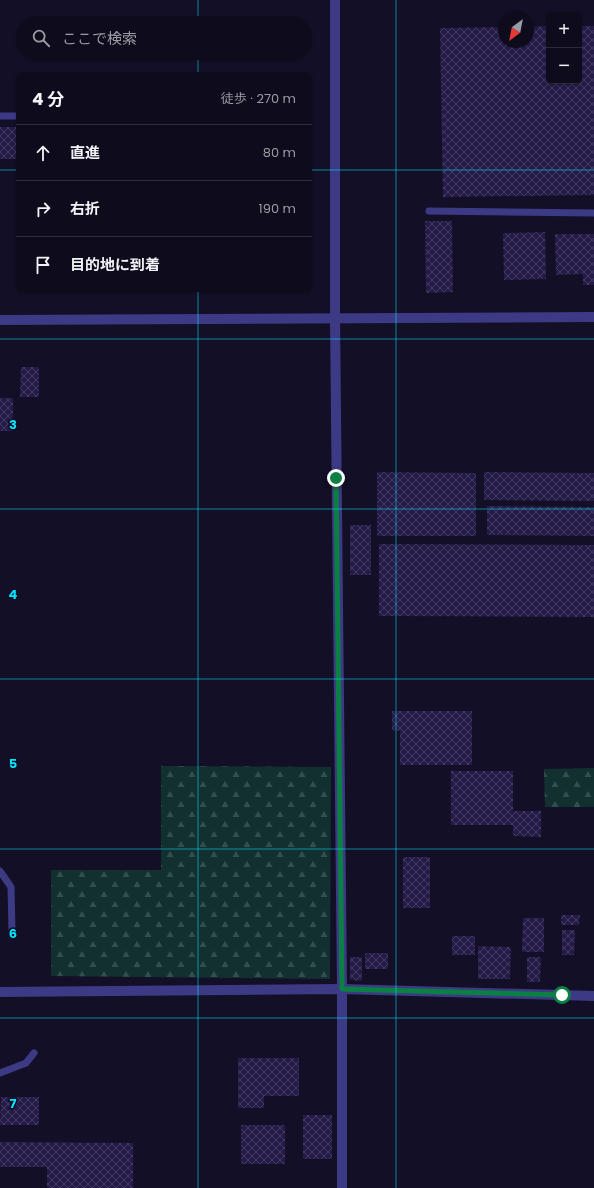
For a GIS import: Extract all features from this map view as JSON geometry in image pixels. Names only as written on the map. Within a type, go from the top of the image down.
[{"type":"street","points":[[335,0],[335,318],[342,989],[342,1188]]},
{"type":"street","points":[[0,320],[594,317]]},
{"type":"street","points":[[0,992],[342,989],[594,996]]},
{"type":"lane","points":[[0,116],[16,116]]},
{"type":"lane","points":[[429,212],[594,212]]},
{"type":"lane","points":[[0,872],[11,887],[12,932]]},
{"type":"lane","points":[[0,1073],[26,1063],[34,1053]]},
{"type":"green space","points":[[161,766],[331,767],[330,979],[51,976],[51,870],[161,870]]},
{"type":"green space","points":[[594,768],[594,807],[545,807],[544,769]]},
{"type":"building","points":[[546,26],[546,84],[582,84],[582,26],[594,26],[594,195],[443,197],[440,28],[498,27],[498,48],[534,48],[534,27]]},
{"type":"building","points":[[0,127],[16,127],[16,159],[0,159]]},
{"type":"building","points":[[425,221],[452,221],[453,292],[426,293]]},
{"type":"building","points":[[545,232],[546,279],[504,280],[503,233]]},
{"type":"building","points":[[555,234],[594,234],[594,285],[583,285],[583,274],[556,275]]},
{"type":"building","points":[[21,367],[39,367],[39,397],[20,397]]},
{"type":"building","points":[[0,398],[13,398],[13,431],[0,431]]},
{"type":"building","points":[[377,472],[476,473],[476,536],[377,536]]},
{"type":"building","points":[[484,472],[594,473],[594,501],[484,500]]},
{"type":"building","points":[[487,506],[594,507],[594,536],[487,535]]},
{"type":"building","points":[[350,525],[371,525],[371,575],[350,575]]},
{"type":"building","points":[[379,544],[594,545],[594,617],[379,616]]},
{"type":"building","points":[[392,711],[472,711],[472,765],[400,765],[400,731],[392,730]]},
{"type":"building","points":[[451,771],[513,771],[513,811],[541,811],[541,837],[513,836],[513,825],[451,825]]},
{"type":"building","points":[[403,857],[430,857],[430,908],[403,908]]},
{"type":"building","points":[[561,915],[580,915],[579,925],[561,925]]},
{"type":"building","points":[[523,918],[544,918],[544,952],[522,952]]},
{"type":"building","points":[[562,930],[575,930],[574,955],[562,955]]},
{"type":"building","points":[[452,936],[475,936],[475,955],[452,955]]},
{"type":"building","points":[[478,946],[511,947],[510,979],[478,979]]},
{"type":"building","points":[[365,953],[388,953],[388,969],[365,969]]},
{"type":"building","points":[[350,957],[362,957],[362,981],[350,980]]},
{"type":"building","points":[[527,957],[541,957],[540,982],[527,982]]},
{"type":"building","points":[[238,1058],[299,1058],[299,1096],[264,1096],[264,1108],[238,1108]]},
{"type":"building","points":[[1,1097],[39,1097],[39,1125],[0,1125]]},
{"type":"building","points":[[303,1115],[332,1115],[332,1159],[303,1159]]},
{"type":"building","points":[[241,1125],[285,1125],[285,1164],[241,1164]]},
{"type":"building","points":[[0,1142],[133,1143],[133,1188],[47,1188],[47,1167],[0,1167]]},
{"type":"route","points":[[336,478],[342,989],[562,995]]}]
